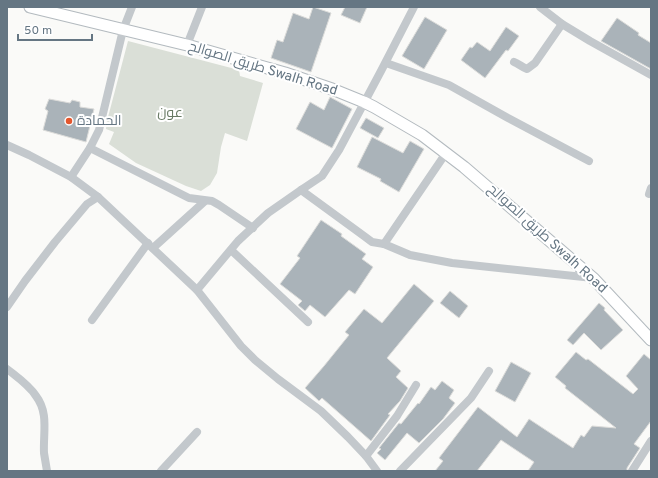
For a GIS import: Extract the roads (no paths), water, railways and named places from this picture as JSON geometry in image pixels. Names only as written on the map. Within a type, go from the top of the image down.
[{"type":"street","name":"طريق الصوالح Swalh Road","points":[[30,7],[187,45],[285,73],[364,102],[396,119],[422,135],[464,167],[594,279],[651,340]]},
{"type":"street","points":[[71,178],[90,148],[99,130],[123,30],[132,7]]},
{"type":"street","points":[[187,45],[202,7]]},
{"type":"street","points":[[197,290],[238,241],[268,213],[322,176],[386,63],[414,7]]},
{"type":"street","points":[[540,7],[562,24],[651,75]]},
{"type":"street","points":[[514,62],[527,69],[535,63],[562,24]]},
{"type":"street","points":[[386,63],[449,85],[589,161]]},
{"type":"street","points":[[7,145],[71,178],[98,197],[197,290],[250,356],[321,411],[366,456],[377,471]]},
{"type":"street","points":[[90,148],[189,198],[212,201],[253,228]]},
{"type":"street","points":[[384,244],[446,153]]},
{"type":"street","points":[[300,190],[372,242],[384,244],[410,255],[452,263],[594,279]]},
{"type":"street","points":[[7,307],[55,242],[87,204],[98,197]]},
{"type":"street","points":[[92,320],[151,246],[205,201]]},
{"type":"street","points":[[231,250],[308,322]]},
{"type":"street","points":[[7,369],[28,386],[37,396],[43,408],[45,421],[44,453],[47,471]]},
{"type":"street","points":[[400,471],[471,398],[489,371]]},
{"type":"street","points":[[366,456],[397,416],[416,386]]},
{"type":"street","points":[[161,471],[197,432]]},
{"type":"street","points":[[632,471],[651,441]]},
{"type":"place","name":"الحمادة","points":[[69,121]]},
{"type":"park label","name":"عون","points":[[170,113]]}]
